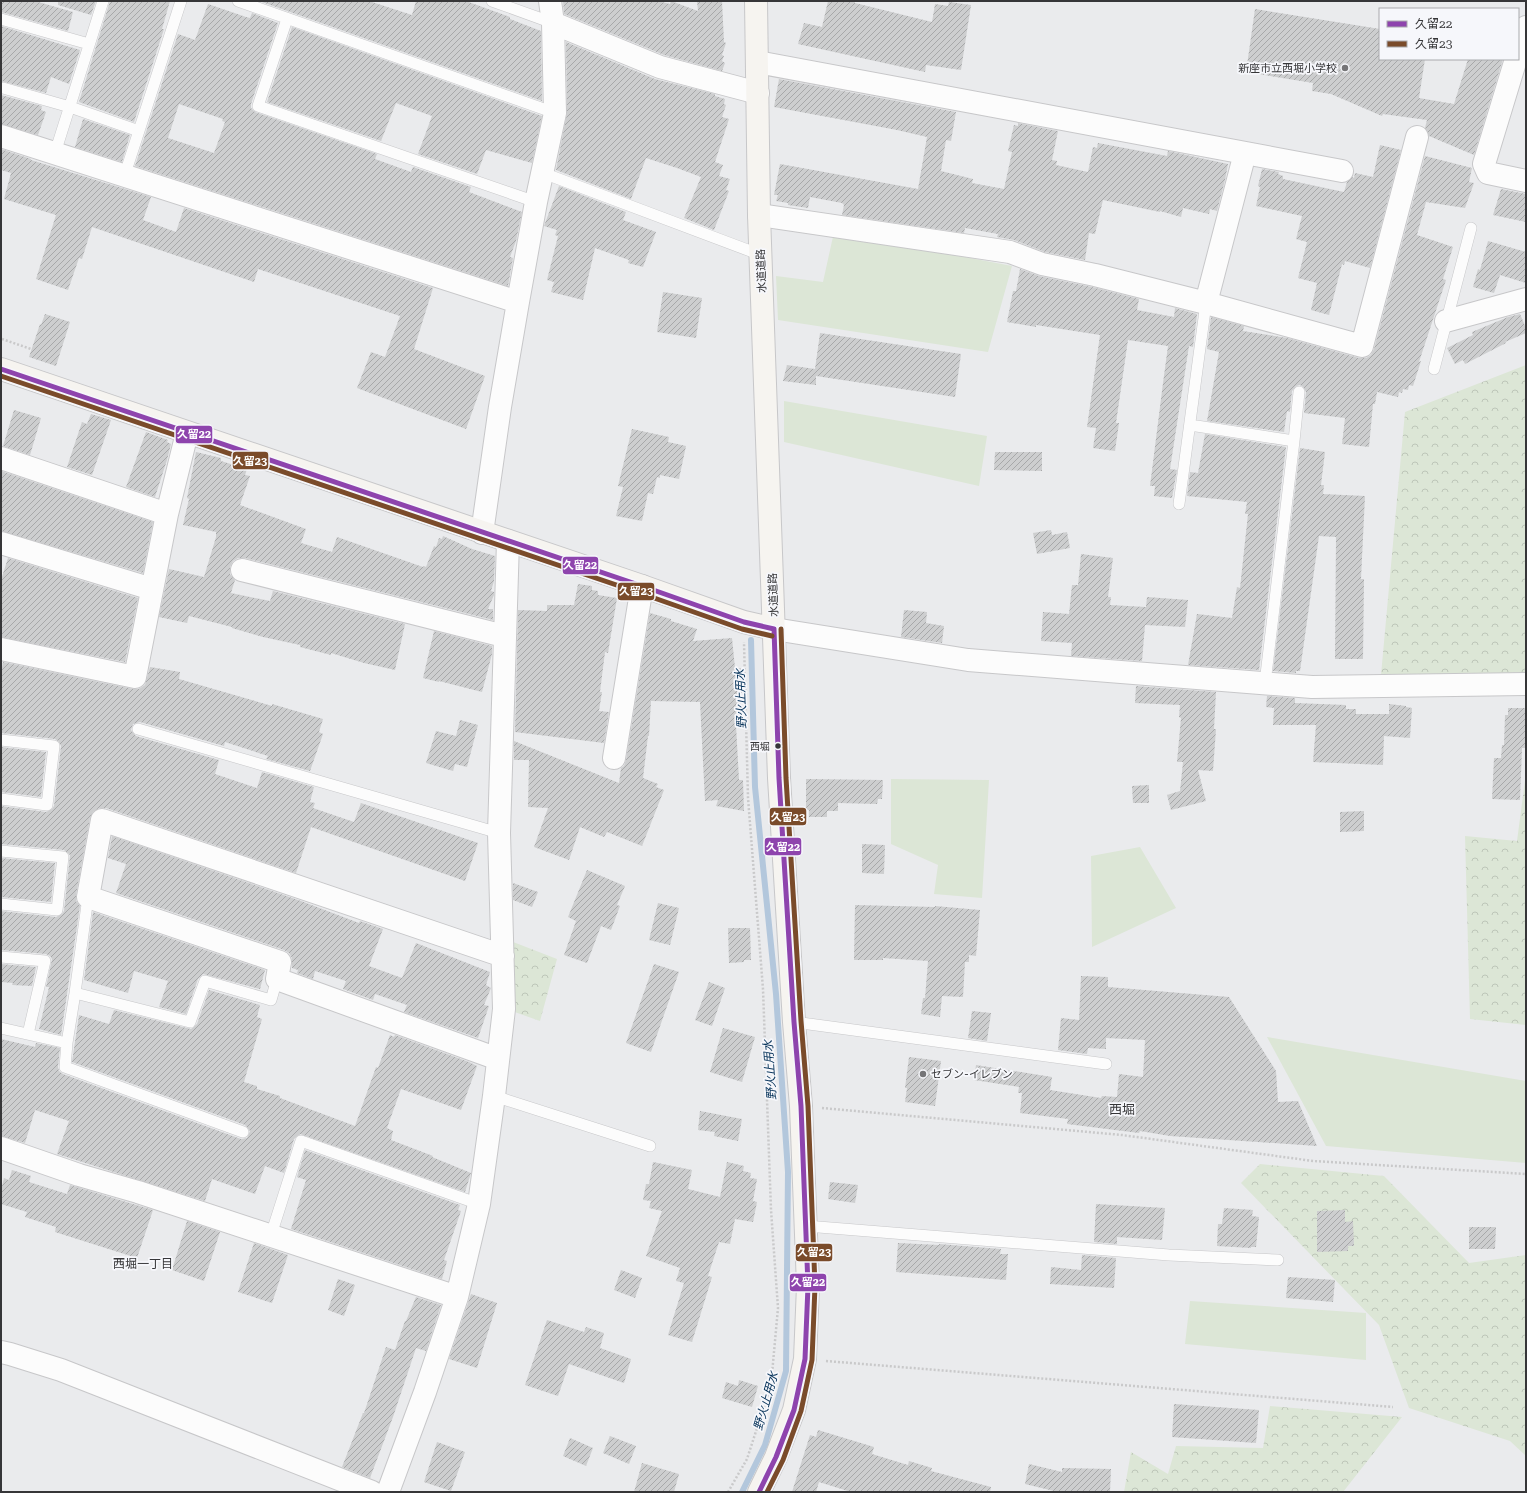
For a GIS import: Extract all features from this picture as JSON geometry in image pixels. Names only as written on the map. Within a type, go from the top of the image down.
[{"type":"street","points":[[482,533],[500,407],[518,302],[536,202],[555,114],[553,23],[550,1]]},
{"type":"street","name":"水道道路","points":[[756,1],[759,215],[779,778],[794,1022],[802,1106],[808,1286],[805,1359],[794,1410],[776,1457],[759,1492]]},
{"type":"street","points":[[553,23],[660,67],[758,93]]},
{"type":"street","points":[[1519,50],[1526,27]]},
{"type":"street","points":[[1516,60],[1484,164],[1488,174],[1526,181]]},
{"type":"street","points":[[757,62],[1342,171]]},
{"type":"street","points":[[1,136],[125,174],[518,302]]},
{"type":"street","points":[[759,215],[1010,252],[1042,264],[1095,275],[1206,303],[1362,346],[1417,137]]},
{"type":"street","points":[[1206,303],[1245,153]]},
{"type":"street","points":[[1446,321],[1526,299]]},
{"type":"street","points":[[1,369],[642,586],[744,622],[774,629],[968,660],[1312,687],[1526,684]]},
{"type":"street","points":[[1,649],[135,677],[167,514],[187,433]]},
{"type":"street","points":[[1,458],[167,514]]},
{"type":"street","points":[[388,1492],[425,1392],[457,1297],[479,1204],[494,1096],[504,1009],[499,833],[508,541]]},
{"type":"street","points":[[1,543],[152,589]]},
{"type":"street","points":[[242,570],[504,636]]},
{"type":"street","points":[[614,758],[642,586]]},
{"type":"street","points":[[498,1058],[277,979],[280,962],[88,897],[102,820],[503,956]]},
{"type":"street","points":[[1,1148],[79,1175],[138,1192],[457,1297]]},
{"type":"street","points":[[1,1352],[61,1370],[372,1492]]},
{"type":"lane","points":[[56,153],[103,1]]},
{"type":"lane","points":[[125,174],[180,1]]},
{"type":"lane","points":[[238,1],[555,114]]},
{"type":"lane","points":[[492,1],[553,23]]},
{"type":"lane","points":[[288,18],[258,106],[536,202]]},
{"type":"lane","points":[[1,19],[89,44]]},
{"type":"lane","points":[[3,88],[70,107],[139,131]]},
{"type":"lane","points":[[542,173],[761,255]]},
{"type":"lane","points":[[1434,369],[1471,228]]},
{"type":"lane","points":[[1179,504],[1206,303]]},
{"type":"lane","points":[[1265,683],[1299,392]]},
{"type":"lane","points":[[1190,425],[1294,441]]},
{"type":"lane","points":[[138,729],[499,833]]},
{"type":"lane","points":[[1,740],[54,746],[46,805],[1,799]]},
{"type":"lane","points":[[1,851],[63,857],[57,910],[1,904]]},
{"type":"lane","points":[[88,897],[67,1043],[65,1067],[243,1132]]},
{"type":"lane","points":[[1,957],[45,961],[28,1034]]},
{"type":"lane","points":[[75,993],[190,1022],[205,981],[271,1000],[277,979]]},
{"type":"lane","points":[[794,1022],[1106,1064]]},
{"type":"lane","points":[[1,1028],[67,1043]]},
{"type":"lane","points":[[494,1096],[650,1146]]},
{"type":"lane","points":[[271,1236],[301,1141],[479,1204]]},
{"type":"lane","points":[[806,1226],[1169,1255],[1278,1260]]},
{"type":"path","points":[[2,339],[31,349]]},
{"type":"path","points":[[728,1492],[747,1459],[771,1385],[778,1308],[771,1210],[763,989],[748,798],[744,622]]},
{"type":"path","points":[[802,1106],[1122,1135],[1313,1161],[1526,1174]]},
{"type":"path","points":[[805,1359],[1394,1407]]},
{"type":"green space","points":[[834,232],[1012,266],[988,352],[778,320],[776,276],[823,282]]},
{"type":"green space","points":[[1526,365],[1526,684],[1380,686],[1405,412]]},
{"type":"green space","points":[[784,401],[987,436],[979,486],[784,442]]},
{"type":"green space","points":[[1526,773],[1526,1025],[1470,1019],[1465,836],[1517,841]]},
{"type":"green space","points":[[891,779],[989,780],[982,898],[934,894],[938,865],[891,844]]},
{"type":"green space","points":[[1140,847],[1176,908],[1092,947],[1091,856]]},
{"type":"green space","points":[[508,940],[557,959],[540,1021],[509,1010]]},
{"type":"green space","points":[[1267,1037],[1526,1081],[1526,1163],[1326,1146]]},
{"type":"green space","points":[[1260,1164],[1384,1176],[1469,1263],[1526,1255],[1526,1456],[1510,1441],[1409,1408],[1379,1325],[1241,1183]]},
{"type":"green space","points":[[1190,1301],[1366,1313],[1366,1360],[1185,1344]]},
{"type":"green space","points":[[1270,1406],[1402,1417],[1343,1492],[1124,1492],[1131,1452],[1168,1474],[1176,1446],[1263,1448]]},
{"type":"building","points":[[1,1],[35,1],[73,12],[68,31],[1,12]]},
{"type":"building","points":[[58,1],[96,1],[91,15],[58,5]]},
{"type":"building","points":[[110,1],[170,1],[162,29],[164,29],[134,122],[79,102]]},
{"type":"building","points":[[259,1],[369,1],[412,15],[416,1],[466,1],[510,17],[510,19],[541,31],[542,101]]},
{"type":"building","points":[[563,1],[658,1],[670,4],[671,1],[698,11],[697,1],[722,1],[724,42],[726,43],[722,55],[724,56],[722,61],[725,63],[722,71],[664,55],[564,14]]},
{"type":"building","points":[[828,1],[855,1],[855,3],[932,22],[935,4],[948,6],[949,2],[971,5],[961,70],[926,65],[925,72],[798,44],[804,23],[822,27]]},
{"type":"building","points":[[208,4],[250,18],[252,13],[278,23],[251,104],[251,108],[255,112],[377,154],[375,159],[411,172],[413,167],[471,187],[469,192],[522,212],[516,241],[510,257],[513,258],[508,286],[135,166],[178,34],[195,40]],"holes":[[[179,104],[223,119],[222,121],[225,122],[214,153],[168,138]]]},
{"type":"building","name":"新座市立西堀小学校","points":[[1255,9],[1379,29],[1379,60],[1425,60],[1419,98],[1454,104],[1468,60],[1503,60],[1474,155],[1429,136],[1425,128],[1427,120],[1383,114],[1382,116],[1331,94],[1312,91],[1313,83],[1246,72]]},
{"type":"building","points":[[1,26],[80,50],[69,84],[51,77],[46,93],[1,81]]},
{"type":"building","points":[[292,27],[542,116],[532,163],[486,150],[477,174],[418,154],[432,116],[396,103],[381,141],[267,102]]},
{"type":"building","points":[[566,42],[655,79],[715,94],[715,96],[725,99],[724,104],[726,105],[722,117],[729,119],[715,162],[723,165],[719,176],[730,179],[726,190],[729,191],[714,230],[684,218],[701,177],[646,158],[631,199],[556,170],[567,113]]},
{"type":"building","points":[[779,79],[956,112],[951,141],[946,140],[941,171],[973,179],[972,183],[1004,189],[1012,152],[1008,151],[1014,125],[1018,126],[1018,123],[1058,131],[1052,160],[1057,161],[1056,165],[1088,172],[1093,147],[1097,148],[1098,143],[1167,156],[1168,151],[1228,164],[1217,211],[1210,209],[1209,214],[1183,208],[1181,217],[1160,211],[1103,200],[1095,234],[1089,233],[1085,260],[1045,252],[1014,240],[997,237],[998,234],[965,228],[964,233],[842,215],[844,205],[842,203],[810,197],[808,208],[788,205],[788,203],[776,201],[778,195],[774,195],[780,164],[918,189],[927,137],[774,107]]},
{"type":"building","points":[[1,95],[42,106],[41,110],[46,112],[38,135],[1,124]]},
{"type":"building","points":[[83,119],[130,135],[122,162],[75,147]]},
{"type":"building","points":[[1380,145],[1401,150],[1370,268],[1345,261],[1344,265],[1342,264],[1329,315],[1311,310],[1317,283],[1298,278],[1307,242],[1296,239],[1302,216],[1256,206],[1260,187],[1258,186],[1262,169],[1279,172],[1278,174],[1283,176],[1283,179],[1344,192],[1347,182],[1352,177],[1354,178],[1355,173],[1373,177]]},
{"type":"building","points":[[1,149],[31,160],[151,197],[143,220],[176,232],[184,208],[433,288],[414,349],[485,376],[466,429],[357,388],[371,352],[385,357],[400,316],[258,269],[254,282],[92,227],[82,259],[79,258],[68,290],[36,279],[56,215],[4,199],[11,173],[1,170]]},
{"type":"building","points":[[1425,156],[1472,168],[1469,182],[1474,183],[1465,208],[1426,202],[1417,235],[1453,247],[1443,279],[1446,280],[1419,362],[1421,361],[1413,386],[1409,385],[1408,390],[1403,389],[1402,393],[1399,392],[1398,397],[1377,392],[1375,404],[1373,404],[1369,447],[1342,444],[1345,418],[1304,413],[1306,392],[1300,385],[1296,386],[1292,391],[1290,412],[1287,411],[1284,432],[1207,421],[1219,352],[1207,349],[1211,317],[1244,326],[1243,331],[1287,338],[1359,358],[1366,358],[1371,355],[1374,349]]},
{"type":"building","points":[[559,186],[626,212],[623,220],[656,232],[643,267],[628,263],[629,260],[595,248],[583,300],[551,292],[554,282],[547,280],[558,236],[555,235],[557,230],[544,226]]},
{"type":"building","points":[[1501,189],[1526,194],[1526,222],[1493,215]]},
{"type":"building","points":[[1488,241],[1526,252],[1526,283],[1500,275],[1494,293],[1473,287],[1478,269],[1480,270]]},
{"type":"building","points":[[1020,269],[1039,276],[1139,299],[1137,310],[1174,317],[1175,308],[1197,314],[1193,347],[1189,346],[1170,469],[1177,470],[1172,498],[1154,496],[1155,486],[1150,486],[1168,346],[1128,340],[1116,423],[1119,423],[1115,451],[1093,448],[1096,428],[1087,427],[1100,335],[1007,322],[1013,291],[1016,291]]},
{"type":"building","points":[[663,292],[702,298],[696,338],[657,332]]},
{"type":"building","points":[[45,314],[70,322],[56,366],[29,357]]},
{"type":"building","points":[[1520,314],[1526,328],[1526,333],[1505,342],[1506,343],[1465,364],[1463,360],[1455,364],[1447,348],[1473,335],[1472,332],[1508,317]]},
{"type":"building","points":[[820,333],[961,354],[955,397],[816,376],[816,385],[783,381],[787,365],[815,369]]},
{"type":"building","points":[[14,410],[41,418],[30,455],[3,446]]},
{"type":"building","points":[[91,414],[111,420],[92,475],[67,467],[82,422],[87,424]]},
{"type":"building","points":[[632,429],[669,437],[668,442],[686,446],[679,479],[660,475],[660,478],[657,477],[653,494],[648,493],[642,521],[616,516],[623,487],[618,486]]},
{"type":"building","points":[[146,432],[168,440],[167,442],[171,444],[155,497],[126,487]]},
{"type":"building","points":[[1205,434],[1286,447],[1259,670],[1188,665],[1197,614],[1232,618],[1237,587],[1240,588],[1248,514],[1245,514],[1247,502],[1187,496],[1190,472],[1198,473]]},
{"type":"building","points":[[1300,448],[1325,452],[1321,485],[1324,485],[1323,494],[1365,496],[1361,579],[1364,579],[1363,659],[1335,659],[1336,537],[1319,536],[1300,671],[1296,671],[1296,673],[1273,671]]},
{"type":"building","points":[[196,452],[221,458],[221,461],[247,469],[245,475],[250,476],[240,505],[306,529],[301,543],[332,552],[337,537],[426,567],[434,546],[436,547],[439,538],[442,539],[443,536],[472,549],[495,556],[494,581],[491,591],[494,592],[494,595],[488,609],[493,609],[493,620],[245,558],[238,558],[233,561],[230,567],[230,574],[235,580],[231,593],[270,601],[273,591],[405,624],[395,670],[331,653],[331,655],[300,647],[300,645],[263,637],[189,616],[187,623],[159,617],[169,569],[204,577],[216,537],[216,532],[183,525],[189,499],[187,498]]},
{"type":"building","points":[[995,452],[1042,452],[1042,471],[994,470]]},
{"type":"building","points":[[1,471],[153,522],[143,573],[1,531]]},
{"type":"building","points":[[1051,530],[1052,535],[1067,532],[1070,548],[1037,554],[1033,533]]},
{"type":"building","points":[[1081,554],[1113,558],[1108,597],[1111,597],[1110,605],[1146,607],[1147,597],[1188,600],[1185,627],[1145,625],[1142,661],[1071,656],[1072,643],[1041,641],[1043,612],[1069,614],[1072,585],[1078,585]]},
{"type":"building","points":[[8,558],[138,598],[125,662],[1,637],[1,580]]},
{"type":"building","points":[[578,584],[592,586],[592,590],[598,591],[598,595],[617,598],[608,653],[605,652],[600,692],[602,692],[599,711],[609,712],[604,743],[515,732],[518,610],[547,611],[547,605],[574,605]]},
{"type":"building","points":[[904,610],[927,612],[926,623],[944,626],[942,643],[901,637]]},
{"type":"building","points":[[650,613],[697,629],[693,641],[732,638],[735,668],[741,668],[741,725],[736,725],[739,780],[743,780],[744,811],[716,806],[718,800],[705,801],[700,702],[651,701],[649,736],[643,778],[658,784],[656,787],[664,790],[642,846],[607,832],[604,837],[580,827],[569,860],[534,847],[548,808],[528,807],[529,760],[514,760],[514,741],[619,783],[621,768],[624,766],[626,760]]},
{"type":"building","points":[[434,631],[492,646],[492,654],[482,692],[423,678]]},
{"type":"building","points":[[3,662],[133,689],[139,689],[145,685],[150,667],[180,672],[179,679],[323,719],[319,732],[323,734],[310,771],[266,759],[268,756],[225,742],[224,746],[140,722],[133,724],[131,730],[136,736],[219,760],[215,774],[257,788],[262,772],[314,787],[310,802],[315,803],[313,808],[354,822],[361,803],[478,843],[465,881],[311,827],[296,873],[106,808],[99,808],[93,812],[90,818],[76,895],[76,901],[80,906],[61,1035],[39,1029],[49,987],[46,987],[52,959],[46,954],[1,950],[1,911],[56,917],[62,914],[64,911],[70,855],[64,850],[1,844],[1,806],[46,812],[52,809],[54,806],[61,746],[55,739],[1,733],[1,673]]},
{"type":"building","points":[[1136,686],[1216,692],[1214,729],[1216,729],[1213,771],[1198,770],[1206,801],[1171,810],[1167,795],[1180,791],[1183,762],[1177,762],[1181,718],[1179,717],[1180,705],[1135,703]]},
{"type":"building","points":[[1267,696],[1295,698],[1295,703],[1346,705],[1346,709],[1356,709],[1356,714],[1389,714],[1389,704],[1406,706],[1412,708],[1410,738],[1384,736],[1383,765],[1313,762],[1316,725],[1273,725],[1274,708],[1266,707]]},
{"type":"building","points":[[1508,708],[1526,708],[1525,748],[1522,748],[1520,800],[1492,799],[1494,758],[1501,758],[1502,745],[1504,745],[1505,715],[1508,715]]},
{"type":"building","points":[[460,720],[478,725],[467,767],[455,764],[453,771],[426,763],[436,731],[456,736]]},
{"type":"building","points":[[1,747],[46,752],[41,797],[1,792]]},
{"type":"building","points":[[806,779],[883,780],[882,799],[878,799],[877,804],[838,803],[838,811],[827,811],[827,817],[809,817],[809,810],[806,810]]},
{"type":"building","points":[[1149,785],[1149,803],[1133,803],[1132,786]]},
{"type":"building","points":[[1364,811],[1364,831],[1340,832],[1340,812]]},
{"type":"building","points":[[112,836],[301,901],[359,923],[360,921],[383,929],[369,966],[402,978],[416,943],[490,972],[486,985],[491,988],[484,1005],[489,1006],[478,1038],[404,1012],[407,1005],[375,994],[373,1000],[343,989],[346,981],[315,971],[313,979],[297,973],[298,970],[292,968],[292,958],[289,953],[284,950],[116,893],[126,864],[108,858]]},
{"type":"building","points":[[862,844],[885,845],[884,874],[862,873]]},
{"type":"building","points":[[1,858],[55,863],[51,902],[1,897]]},
{"type":"building","points":[[587,870],[625,886],[617,905],[620,906],[611,930],[601,926],[587,963],[564,955],[576,921],[568,917]]},
{"type":"building","points":[[513,883],[538,892],[532,907],[513,900]]},
{"type":"building","points":[[658,903],[679,908],[670,945],[649,940]]},
{"type":"building","points":[[855,905],[935,906],[980,910],[976,956],[969,955],[969,962],[965,962],[963,997],[942,996],[940,1017],[921,1014],[923,998],[925,998],[928,961],[883,958],[883,960],[854,960]]},
{"type":"building","points":[[93,912],[265,970],[260,989],[203,974],[198,979],[186,1014],[159,1007],[168,981],[134,971],[128,993],[84,980]]},
{"type":"building","points":[[728,928],[750,928],[751,960],[729,963]]},
{"type":"building","points":[[1,964],[36,967],[32,986],[12,985],[13,983],[1,982]]},
{"type":"building","points":[[654,964],[679,972],[651,1052],[626,1043]]},
{"type":"building","points":[[1081,976],[1108,977],[1108,987],[1229,997],[1276,1071],[1278,1102],[1298,1101],[1317,1146],[1170,1136],[1140,1131],[1139,1133],[1067,1124],[1068,1119],[1020,1113],[1022,1093],[1018,1093],[1019,1087],[974,1080],[976,1065],[1052,1077],[1050,1090],[1101,1098],[1102,1096],[1117,1097],[1119,1074],[1143,1077],[1145,1040],[1106,1038],[1106,1049],[1088,1048],[1087,1054],[1058,1050],[1061,1018],[1079,1020]]},
{"type":"building","points":[[709,982],[725,988],[712,1026],[695,1020]]},
{"type":"building","points":[[209,990],[260,1005],[257,1017],[262,1019],[244,1082],[257,1086],[257,1089],[280,1096],[280,1098],[355,1126],[376,1067],[378,1068],[390,1035],[394,1037],[395,1035],[477,1066],[461,1110],[401,1089],[387,1128],[393,1131],[391,1140],[433,1156],[432,1157],[471,1173],[465,1192],[300,1134],[294,1139],[284,1173],[265,1166],[255,1194],[212,1179],[205,1201],[57,1154],[69,1121],[35,1110],[25,1143],[1,1136],[1,1039],[35,1047],[36,1043],[60,1048],[58,1067],[59,1071],[63,1074],[241,1139],[247,1138],[250,1131],[245,1125],[72,1062],[79,1015],[109,1024],[114,1010],[191,1029],[197,1024]]},
{"type":"building","points":[[972,1011],[991,1013],[987,1041],[968,1038]]},
{"type":"building","points":[[723,1028],[755,1037],[742,1082],[710,1072]]},
{"type":"building","name":"セブン-イレブン","points":[[909,1057],[941,1061],[935,1106],[905,1102],[907,1088],[905,1088]]},
{"type":"building","points":[[700,1111],[742,1119],[738,1141],[714,1136],[715,1132],[698,1130]]},
{"type":"building","points":[[305,1150],[460,1205],[458,1210],[461,1211],[444,1260],[447,1261],[442,1279],[291,1229],[306,1180],[297,1177]]},
{"type":"building","points":[[653,1162],[692,1170],[688,1189],[720,1197],[727,1162],[744,1166],[743,1171],[751,1173],[750,1178],[757,1179],[753,1201],[757,1202],[753,1222],[735,1219],[730,1244],[719,1242],[708,1276],[712,1277],[692,1342],[668,1335],[684,1283],[676,1281],[680,1268],[646,1256],[662,1211],[649,1208],[651,1201],[643,1200],[646,1184],[649,1184]]},
{"type":"building","points":[[12,1170],[31,1176],[29,1182],[67,1194],[70,1185],[153,1210],[137,1258],[55,1232],[56,1227],[25,1217],[27,1212],[1,1204],[1,1190],[4,1178],[9,1180]]},
{"type":"building","points":[[830,1182],[858,1185],[855,1203],[828,1199]]},
{"type":"building","points":[[1096,1204],[1165,1208],[1162,1240],[1117,1237],[1117,1244],[1094,1242]]},
{"type":"building","points":[[1224,1208],[1253,1210],[1252,1216],[1259,1217],[1256,1247],[1217,1246],[1218,1224],[1222,1224]]},
{"type":"building","points":[[1345,1210],[1345,1222],[1353,1221],[1354,1246],[1348,1246],[1348,1251],[1317,1252],[1317,1211]]},
{"type":"building","points":[[187,1221],[220,1232],[204,1281],[172,1270]]},
{"type":"building","points":[[1469,1227],[1496,1227],[1495,1249],[1469,1249]]},
{"type":"building","points":[[254,1243],[288,1255],[272,1303],[238,1292]]},
{"type":"building","points":[[898,1243],[939,1244],[1001,1249],[1000,1254],[1008,1254],[1006,1280],[896,1272]]},
{"type":"building","points":[[1082,1255],[1116,1258],[1114,1288],[1050,1284],[1051,1267],[1081,1270]]},
{"type":"building","points":[[621,1270],[642,1278],[635,1298],[614,1290]]},
{"type":"building","points":[[1288,1277],[1335,1280],[1333,1302],[1286,1298]]},
{"type":"building","points":[[338,1279],[355,1285],[344,1316],[328,1310]]},
{"type":"building","points":[[471,1294],[497,1303],[477,1368],[449,1359]]},
{"type":"building","points":[[416,1297],[441,1305],[426,1351],[416,1348],[393,1417],[370,1478],[342,1467],[364,1413],[386,1347],[395,1350],[405,1321]]},
{"type":"building","points":[[547,1320],[584,1332],[586,1327],[604,1333],[600,1348],[631,1359],[624,1383],[569,1364],[558,1396],[525,1385]]},
{"type":"building","points":[[739,1380],[758,1386],[752,1407],[722,1398],[726,1382],[738,1386]]},
{"type":"building","points":[[1174,1404],[1259,1410],[1256,1443],[1172,1437]]},
{"type":"building","points":[[818,1430],[874,1447],[872,1454],[908,1465],[909,1461],[932,1468],[931,1471],[991,1487],[990,1492],[851,1492],[819,1482],[816,1492],[792,1492],[810,1435],[816,1437]]},
{"type":"building","points":[[610,1436],[636,1446],[629,1464],[603,1453]]},
{"type":"building","points":[[570,1438],[593,1448],[586,1466],[563,1456]]},
{"type":"building","points":[[437,1442],[465,1452],[451,1491],[424,1482]]},
{"type":"building","points":[[642,1463],[679,1474],[674,1492],[634,1492]]},
{"type":"building","points":[[1029,1464],[1062,1472],[1062,1468],[1111,1469],[1110,1492],[1058,1492],[1025,1484]]},
{"type":"waterway","name":"野火止用水","points":[[742,1492],[765,1445],[786,1371],[788,1172],[776,994],[755,787],[751,640]]},
{"type":"transit line","name":"久留22","points":[[1,369],[642,586],[744,622],[774,629]]},
{"type":"transit line","name":"久留23","points":[[1,376],[742,629],[772,636]]},
{"type":"transit line","name":"久留22","points":[[759,1492],[776,1457],[794,1410],[805,1359],[808,1286],[801,1106],[794,1022],[779,778],[774,629]]},
{"type":"transit line","name":"久留23","points":[[767,1492],[783,1460],[801,1411],[812,1360],[815,1286],[808,1106],[801,1021],[786,778],[781,629]]},
{"type":"place","name":"新座市立西堀小学校","points":[[1345,68]]},
{"type":"place","name":"西堀","points":[[778,746]]},
{"type":"place","name":"セブン-イレブン","points":[[923,1074]]},
{"type":"district","name":"西堀","points":[[1122,1109]]},
{"type":"district","name":"西堀一丁目","points":[[143,1264]]}]
